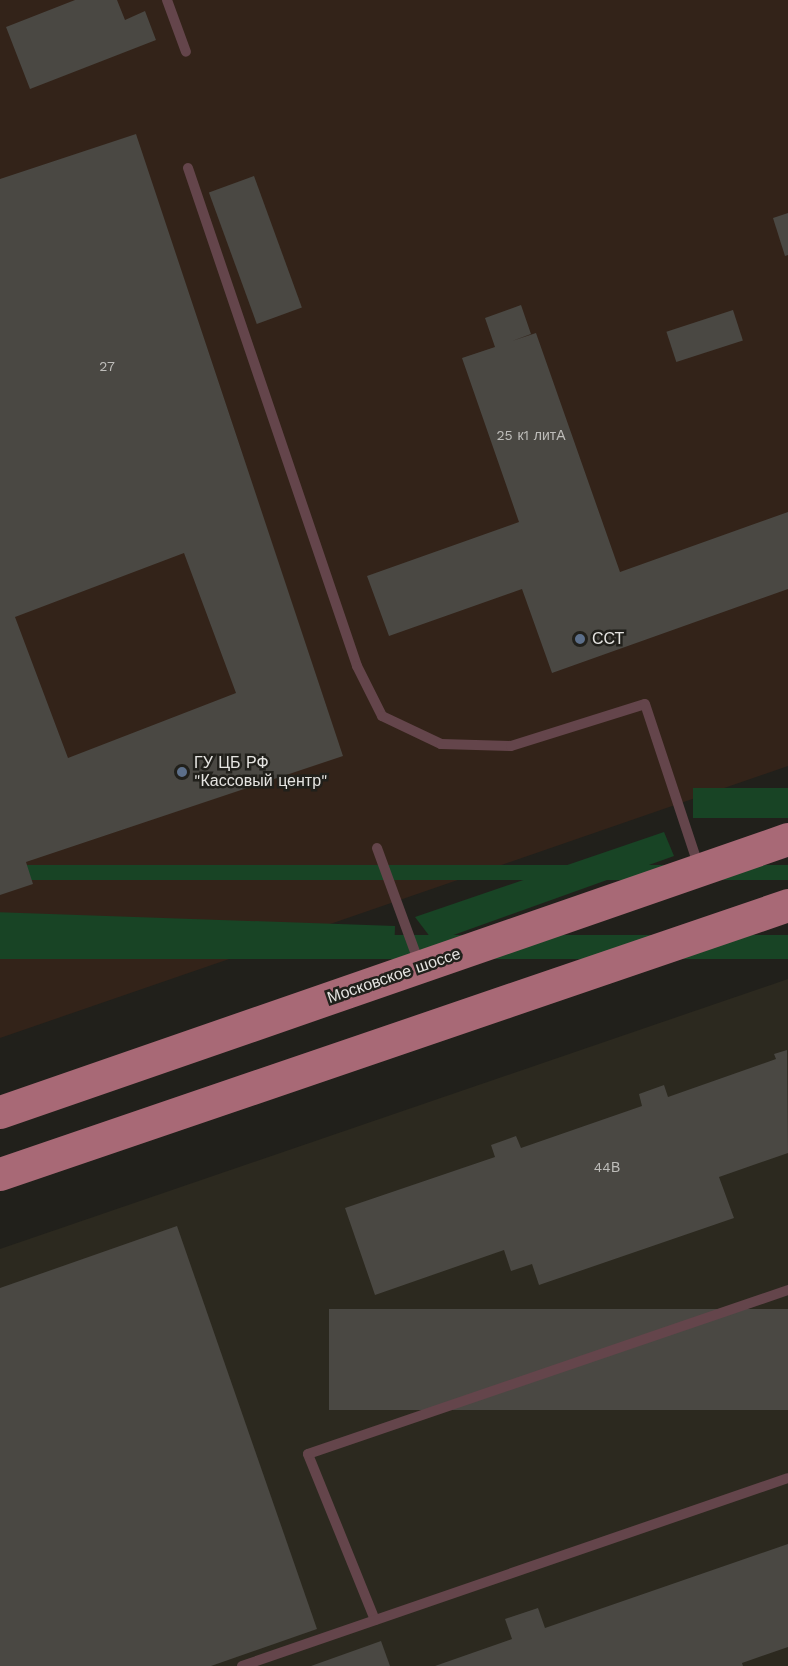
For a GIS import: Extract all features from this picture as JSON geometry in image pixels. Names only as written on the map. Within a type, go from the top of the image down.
[{"type":"main road","name":"Московское шоссе","points":[[0,1112],[788,839]]},
{"type":"main road","points":[[0,1174],[788,904]]},
{"type":"lane","points":[[166,0],[186,52]]},
{"type":"lane","points":[[188,168],[357,666],[382,716],[441,744],[511,746],[645,704],[700,870]]},
{"type":"lane","points":[[377,848],[421,967]]},
{"type":"lane","points":[[375,1620],[308,1454],[788,1290]]},
{"type":"lane","points":[[242,1666],[788,1478]]},
{"type":"shaded area","points":[[0,0],[788,0],[788,766],[0,1038]]},
{"type":"shaded area","points":[[788,979],[788,1666],[0,1666],[0,1249]]},
{"type":"green space","points":[[693,788],[788,788],[788,818],[693,818]]},
{"type":"green space","points":[[664,832],[674,856],[434,942],[415,917]]},
{"type":"green space","points":[[0,865],[788,865],[788,880],[0,880]]},
{"type":"green space","points":[[0,912],[395,926],[394,956],[0,942]]},
{"type":"green space","points":[[0,935],[788,935],[788,959],[0,959]]},
{"type":"building","points":[[75,0],[117,0],[125,20],[145,11],[156,40],[30,89],[6,27]]},
{"type":"building","points":[[136,134],[343,756],[26,862],[33,884],[0,895],[0,179]],"holes":[[[184,553],[236,693],[68,758],[15,617]]]},
{"type":"building","points":[[254,176],[302,308],[257,324],[209,192]]},
{"type":"building","points":[[788,213],[788,255],[785,256],[773,218]]},
{"type":"building","points":[[521,305],[531,334],[512,341],[536,333],[620,572],[788,512],[788,589],[552,673],[522,589],[389,636],[367,576],[519,522],[462,358],[495,347],[485,318]]},
{"type":"building","points":[[733,310],[743,340],[676,362],[666,332]]},
{"type":"building","points":[[787,1050],[788,1153],[719,1177],[734,1218],[539,1285],[532,1264],[511,1271],[504,1250],[375,1295],[345,1208],[495,1157],[491,1145],[516,1136],[521,1148],[642,1106],[639,1094],[664,1085],[668,1097],[776,1059],[774,1054]]},
{"type":"building","points":[[177,1226],[317,1629],[211,1666],[0,1666],[0,1288]]},
{"type":"building","points":[[329,1309],[788,1309],[788,1410],[329,1410]]},
{"type":"building","points":[[788,1544],[788,1647],[742,1663],[743,1666],[435,1666],[512,1639],[505,1619],[538,1608],[545,1628]]},
{"type":"building","points":[[381,1641],[390,1666],[311,1666]]},
{"type":"place","name":"ССТ","points":[[580,639]]},
{"type":"place","name":"ГУ ЦБ РФ \"Кассовый центр\"","points":[[182,772]]}]
